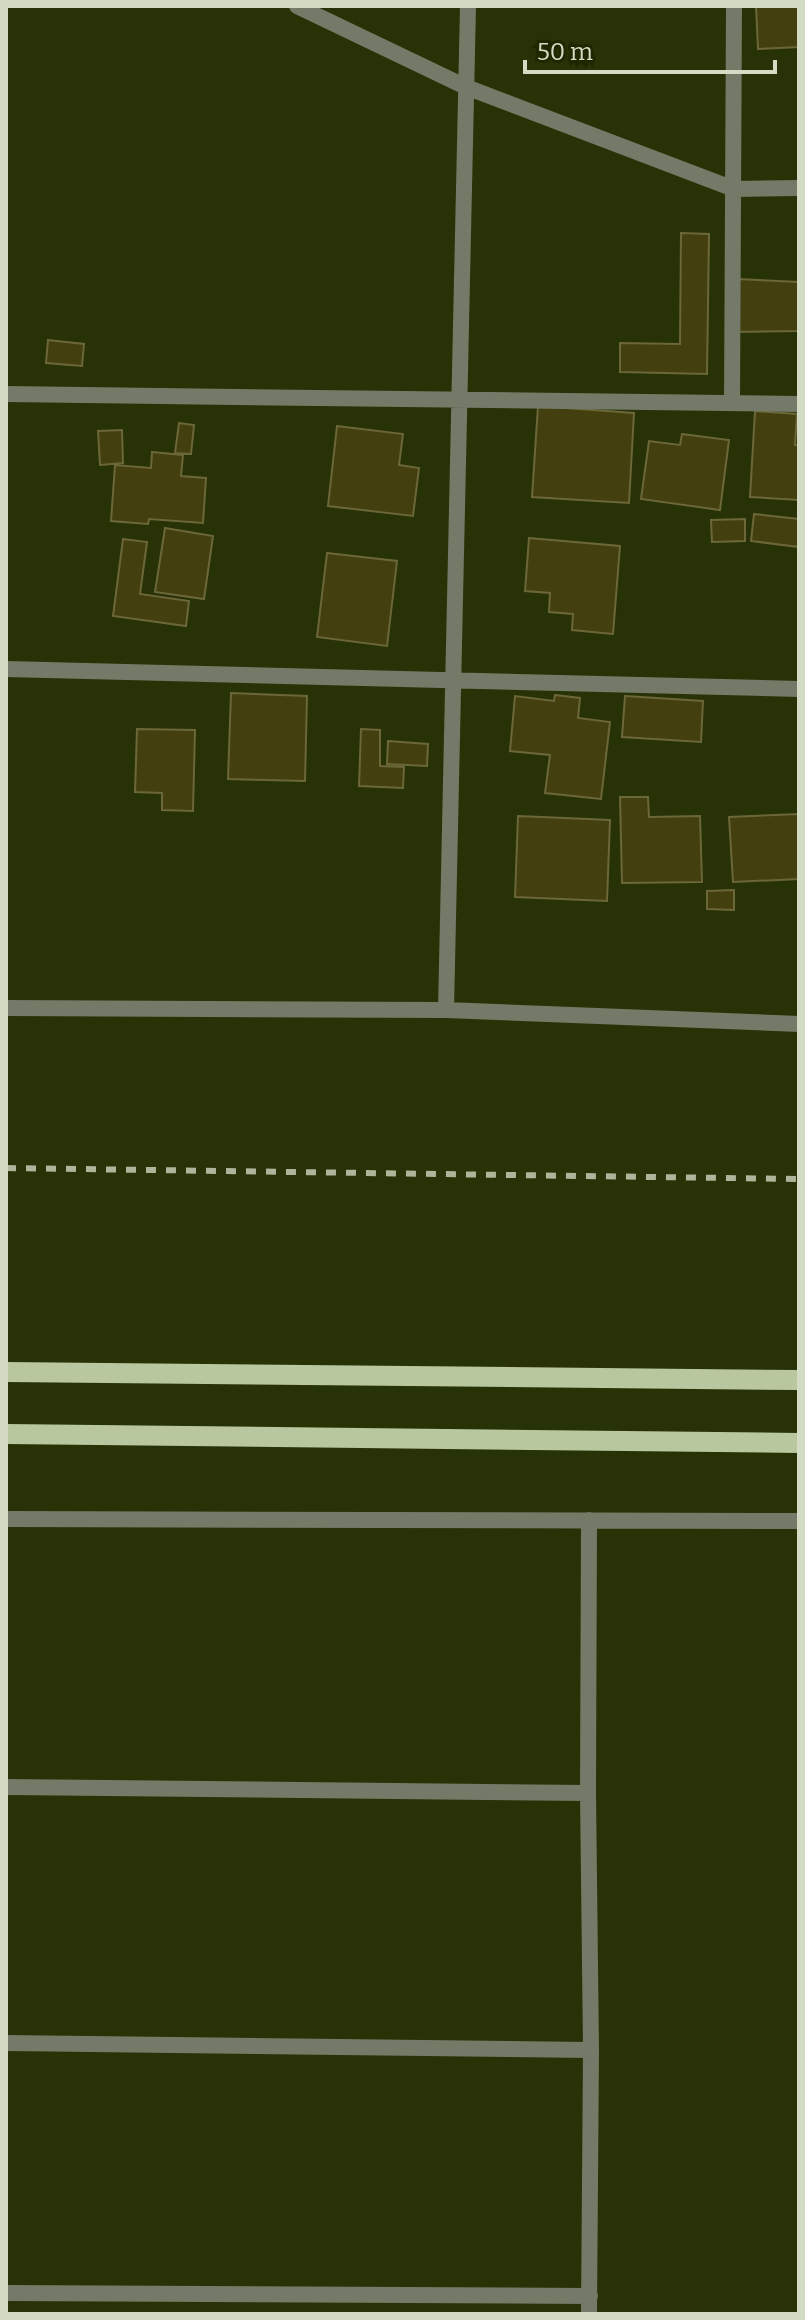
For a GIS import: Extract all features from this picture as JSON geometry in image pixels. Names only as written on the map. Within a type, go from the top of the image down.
[{"type":"main road","points":[[6,1372],[799,1380]]},
{"type":"main road","points":[[6,1434],[799,1443]]},
{"type":"street","points":[[297,6],[466,87],[734,189],[799,188]]},
{"type":"street","points":[[446,1010],[468,6]]},
{"type":"street","points":[[732,403],[734,6]]},
{"type":"street","points":[[6,394],[799,404]]},
{"type":"street","points":[[6,669],[799,689]]},
{"type":"street","points":[[6,1008],[446,1010],[799,1024]]},
{"type":"street","points":[[6,1519],[799,1521]]},
{"type":"street","points":[[589,1520],[589,2314]]},
{"type":"street","points":[[6,1787],[588,1793]]},
{"type":"street","points":[[6,2043],[591,2050]]},
{"type":"street","points":[[6,2293],[590,2296]]},
{"type":"building","points":[[756,6],[799,6],[799,47],[758,49]]},
{"type":"building","points":[[681,233],[709,234],[707,374],[620,372],[620,343],[680,344]]},
{"type":"building","points":[[737,279],[799,282],[799,331],[735,332]]},
{"type":"building","points":[[48,340],[84,344],[82,366],[46,363]]},
{"type":"building","points":[[538,406],[634,413],[629,503],[532,497]]},
{"type":"building","points":[[755,411],[797,414],[795,445],[799,445],[799,500],[750,497]]},
{"type":"building","points":[[179,423],[194,425],[191,454],[175,453]]},
{"type":"building","points":[[337,426],[403,434],[399,465],[419,468],[413,516],[328,506]]},
{"type":"building","points":[[122,430],[123,463],[100,465],[98,431]]},
{"type":"building","points":[[682,434],[729,440],[720,510],[641,499],[649,441],[680,445]]},
{"type":"building","points":[[152,452],[183,455],[181,476],[206,478],[203,523],[149,519],[148,524],[111,521],[115,465],[151,468]]},
{"type":"building","points":[[754,514],[799,519],[799,547],[751,541]]},
{"type":"building","points":[[745,519],[745,541],[712,542],[711,520]]},
{"type":"building","points":[[165,528],[213,536],[204,599],[155,592]]},
{"type":"building","points":[[529,538],[620,546],[613,634],[572,630],[573,614],[549,612],[550,593],[525,591]]},
{"type":"building","points":[[123,539],[147,542],[140,594],[189,601],[186,626],[113,616]]},
{"type":"building","points":[[327,553],[397,561],[387,646],[317,637]]},
{"type":"building","points":[[231,693],[307,696],[305,781],[228,779]]},
{"type":"building","points":[[555,695],[580,698],[578,718],[610,722],[601,799],[545,793],[550,755],[510,751],[515,696],[554,701]]},
{"type":"building","points":[[625,696],[703,701],[701,742],[622,737]]},
{"type":"building","points":[[137,729],[195,730],[193,811],[162,810],[162,793],[135,792]]},
{"type":"building","points":[[361,729],[380,730],[380,766],[404,767],[403,788],[359,786]]},
{"type":"building","points":[[388,741],[428,744],[427,766],[387,764]]},
{"type":"building","points":[[620,797],[648,797],[649,817],[700,816],[702,882],[622,883]]},
{"type":"building","points":[[799,814],[799,879],[733,882],[729,817]]},
{"type":"building","points":[[518,816],[610,820],[607,901],[515,897]]},
{"type":"building","points":[[734,890],[734,910],[707,909],[707,891]]},
{"type":"railway","points":[[6,1168],[799,1179]]}]
